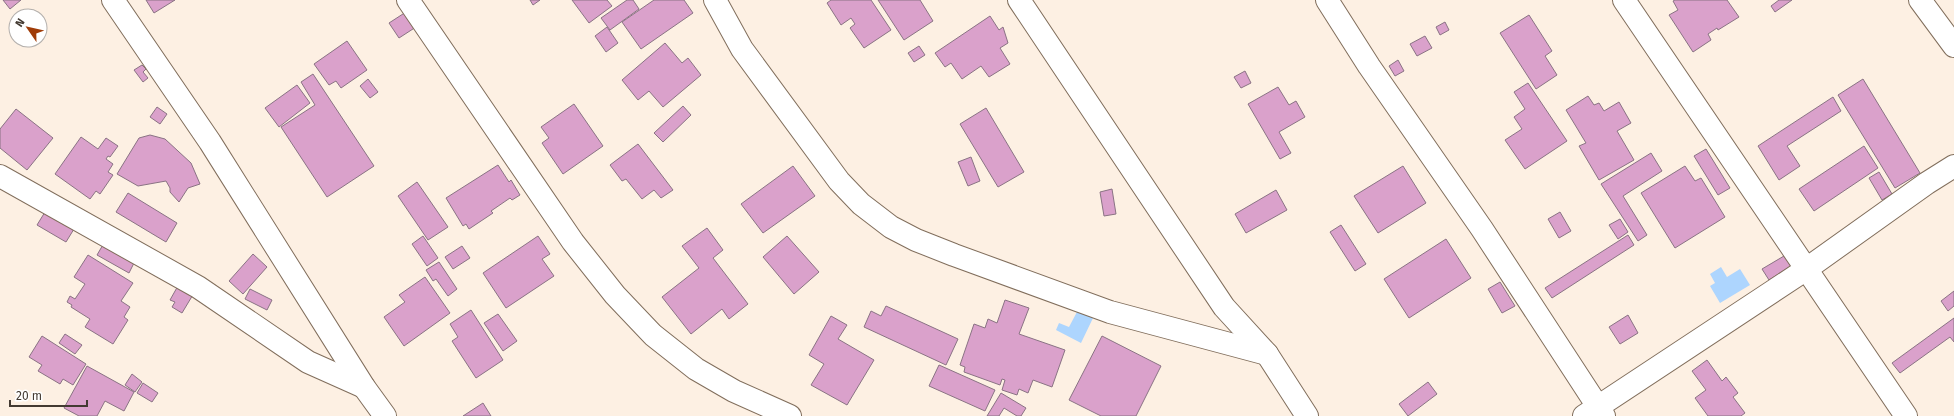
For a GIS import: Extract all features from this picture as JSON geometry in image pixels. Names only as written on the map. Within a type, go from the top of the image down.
[{"type":"street","points":[[113,0],[210,142],[364,387],[385,416]]},
{"type":"street","points":[[408,0],[573,242],[615,295],[653,335],[696,369],[734,391],[790,416]]},
{"type":"street","points":[[715,0],[742,49],[839,181],[860,204],[891,227],[916,240],[954,256],[1110,312],[1267,354]]},
{"type":"street","points":[[1019,0],[1224,307],[1267,354],[1307,416]]},
{"type":"street","points":[[1327,0],[1369,66],[1482,229],[1595,413],[1805,270],[1927,183],[1954,166]]},
{"type":"street","points":[[1624,0],[1805,270],[1906,416]]},
{"type":"street","points":[[1920,0],[1954,46]]},
{"type":"street","points":[[0,176],[198,287],[308,362],[364,387]]},
{"type":"water","points":[[1721,267],[1727,277],[1740,269],[1750,285],[1720,303],[1710,286],[1715,283],[1710,274]]},
{"type":"water","points":[[1078,310],[1093,318],[1081,343],[1056,330],[1059,323],[1069,327]]},
{"type":"building","points":[[3,0],[21,0],[11,8],[9,8]]},
{"type":"building","points":[[146,0],[175,0],[154,13]]},
{"type":"building","points":[[530,0],[540,0],[533,5]]},
{"type":"building","points":[[572,0],[607,0],[612,6],[589,23]]},
{"type":"building","points":[[627,0],[633,0],[639,9],[610,30],[601,18]]},
{"type":"building","points":[[654,0],[684,0],[693,13],[641,49],[622,22]]},
{"type":"building","points":[[831,0],[871,0],[891,30],[864,48],[850,28],[855,24],[851,18],[841,25],[827,3]]},
{"type":"building","points":[[878,0],[920,0],[933,21],[904,40]]},
{"type":"building","points":[[1727,0],[1739,17],[1718,30],[1717,28],[1708,34],[1711,40],[1693,52],[1669,15],[1678,10],[1673,1]]},
{"type":"building","points":[[1779,0],[1792,0],[1775,12],[1771,6]]},
{"type":"building","points":[[406,12],[416,27],[399,38],[389,23]]},
{"type":"building","points":[[1529,15],[1552,51],[1545,56],[1557,75],[1536,89],[1500,33]]},
{"type":"building","points":[[990,16],[999,30],[1003,27],[1008,43],[1000,48],[1010,64],[989,77],[981,66],[962,79],[951,63],[945,67],[935,53]]},
{"type":"building","points":[[1445,22],[1449,30],[1440,35],[1436,27]]},
{"type":"building","points":[[607,27],[618,43],[606,52],[595,36]]},
{"type":"building","points":[[1425,36],[1432,48],[1417,56],[1410,44]]},
{"type":"building","points":[[347,41],[367,70],[341,88],[336,81],[329,85],[314,64]]},
{"type":"building","points":[[665,43],[682,63],[688,58],[701,75],[663,107],[649,91],[638,100],[622,80]]},
{"type":"building","points":[[919,46],[925,55],[914,62],[908,53]]},
{"type":"building","points":[[1398,60],[1404,71],[1395,76],[1389,66]]},
{"type":"building","points":[[142,65],[146,69],[143,72],[148,78],[143,82],[134,70]]},
{"type":"building","points":[[1245,71],[1251,83],[1241,88],[1234,77]]},
{"type":"building","points":[[313,74],[374,166],[327,197],[281,127],[315,105],[301,82]]},
{"type":"building","points":[[368,79],[378,92],[370,98],[360,86]]},
{"type":"building","points":[[1863,79],[1920,173],[1895,188],[1838,95]]},
{"type":"building","points":[[1528,83],[1567,141],[1525,169],[1505,140],[1522,129],[1514,117],[1525,109],[1514,92]]},
{"type":"building","points":[[297,85],[310,103],[279,127],[265,108]]},
{"type":"building","points":[[1278,87],[1289,105],[1296,101],[1305,117],[1279,132],[1291,153],[1280,159],[1248,104]]},
{"type":"building","points":[[1588,96],[1594,105],[1599,103],[1604,111],[1619,102],[1631,123],[1617,131],[1634,160],[1599,180],[1579,146],[1586,143],[1566,110]]},
{"type":"building","points":[[1833,97],[1841,111],[1787,146],[1800,166],[1779,180],[1758,146]]},
{"type":"building","points":[[574,104],[603,146],[563,174],[542,143],[549,138],[541,127]]},
{"type":"building","points":[[683,106],[691,115],[663,142],[654,133]]},
{"type":"building","points":[[157,107],[167,114],[160,124],[150,117]]},
{"type":"building","points":[[986,108],[1024,172],[998,187],[960,124]]},
{"type":"building","points":[[16,109],[53,138],[27,170],[0,148],[0,129]]},
{"type":"building","points":[[150,135],[165,139],[191,163],[200,184],[188,188],[179,202],[170,192],[170,188],[166,181],[138,186],[117,174],[139,138]]},
{"type":"building","points":[[81,137],[98,149],[106,138],[118,146],[110,157],[108,156],[106,159],[113,164],[108,172],[113,175],[100,194],[96,191],[90,199],[55,174]]},
{"type":"building","points":[[638,144],[673,190],[661,198],[654,190],[642,199],[626,179],[622,181],[610,165]]},
{"type":"building","points":[[1864,146],[1878,168],[1814,211],[1799,189]]},
{"type":"building","points":[[1706,149],[1730,188],[1718,195],[1694,156]]},
{"type":"building","points":[[1651,153],[1662,171],[1623,196],[1647,235],[1638,241],[1601,184]]},
{"type":"building","points":[[971,157],[980,181],[968,186],[958,162]]},
{"type":"building","points":[[498,165],[509,182],[511,180],[520,195],[512,200],[510,198],[491,211],[493,213],[469,229],[466,224],[463,226],[446,198]]},
{"type":"building","points":[[793,166],[815,196],[763,233],[741,204]]},
{"type":"building","points":[[1403,166],[1426,203],[1378,233],[1354,196]]},
{"type":"building","points":[[1685,166],[1695,181],[1701,178],[1725,217],[1675,248],[1641,193]]},
{"type":"building","points":[[1879,172],[1892,194],[1882,200],[1869,178]]},
{"type":"building","points":[[417,182],[448,227],[428,240],[398,196]]},
{"type":"building","points":[[1112,189],[1116,214],[1104,216],[1100,192]]},
{"type":"building","points":[[1276,190],[1287,210],[1246,233],[1235,214]]},
{"type":"building","points":[[128,193],[177,223],[166,242],[116,212]]},
{"type":"building","points":[[45,212],[74,229],[66,242],[37,225]]},
{"type":"building","points":[[1560,212],[1571,231],[1559,238],[1548,219]]},
{"type":"building","points":[[1620,219],[1628,232],[1618,239],[1609,225]]},
{"type":"building","points":[[1341,225],[1366,264],[1355,271],[1330,232]]},
{"type":"building","points":[[707,228],[723,250],[713,258],[748,304],[729,319],[722,309],[691,334],[662,297],[699,268],[682,246]]},
{"type":"building","points":[[1628,235],[1634,245],[1552,298],[1545,288]]},
{"type":"building","points":[[423,236],[438,258],[427,266],[412,244]]},
{"type":"building","points":[[538,236],[550,254],[542,259],[554,276],[506,308],[483,273]]},
{"type":"building","points":[[787,236],[819,272],[794,294],[763,257]]},
{"type":"building","points":[[1446,239],[1471,278],[1409,318],[1384,279]]},
{"type":"building","points":[[104,243],[135,261],[129,273],[97,255]]},
{"type":"building","points":[[462,246],[470,258],[453,269],[445,257]]},
{"type":"building","points":[[253,254],[267,267],[243,294],[229,281]]},
{"type":"building","points":[[88,255],[133,283],[121,301],[130,307],[124,317],[128,320],[113,344],[85,327],[90,319],[71,307],[72,305],[67,302],[70,296],[75,299],[85,284],[74,277]]},
{"type":"building","points":[[1784,256],[1791,266],[1769,280],[1762,269]]},
{"type":"building","points":[[439,262],[457,289],[448,296],[436,279],[433,281],[426,270]]},
{"type":"building","points":[[425,277],[450,313],[404,346],[384,317],[405,302],[399,295]]},
{"type":"building","points":[[1500,282],[1515,306],[1502,313],[1488,289]]},
{"type":"building","points":[[179,284],[194,293],[182,313],[172,307],[175,302],[170,300]]},
{"type":"building","points":[[250,289],[272,300],[267,310],[245,299]]},
{"type":"building","points":[[1954,291],[1954,306],[1948,311],[1941,301]]},
{"type":"building","points":[[1005,300],[1029,308],[1019,334],[1065,350],[1052,387],[1033,380],[1028,393],[1019,389],[1017,395],[1002,390],[1005,380],[1002,379],[1000,385],[964,372],[965,367],[960,365],[974,324],[985,328],[988,319],[997,323]]},
{"type":"building","points":[[886,306],[958,339],[946,365],[864,327],[871,311],[881,316]]},
{"type":"building","points":[[471,310],[503,360],[476,378],[452,341],[458,337],[450,324]]},
{"type":"building","points":[[498,314],[517,341],[503,351],[484,323]]},
{"type":"building","points":[[1628,315],[1638,333],[1620,344],[1609,327]]},
{"type":"building","points":[[831,316],[847,325],[838,339],[874,360],[847,405],[811,385],[824,364],[809,355]]},
{"type":"building","points":[[1954,318],[1954,342],[1950,337],[1900,373],[1892,363]]},
{"type":"building","points":[[65,334],[82,345],[75,354],[59,343]]},
{"type":"building","points":[[42,336],[86,364],[73,385],[63,379],[60,384],[38,371],[42,365],[29,357]]},
{"type":"building","points":[[1102,336],[1161,366],[1136,416],[1101,416],[1069,400]]},
{"type":"building","points":[[1707,360],[1722,381],[1726,377],[1738,393],[1733,397],[1745,413],[1741,416],[1708,416],[1695,398],[1706,390],[1692,371]]},
{"type":"building","points":[[939,365],[995,390],[985,411],[929,386]]},
{"type":"building","points":[[87,366],[134,392],[124,411],[105,401],[97,416],[79,416],[64,408]]},
{"type":"building","points":[[132,374],[142,382],[135,392],[125,385]]},
{"type":"building","points":[[1428,382],[1437,394],[1408,416],[1399,404]]},
{"type":"building","points":[[143,383],[158,393],[152,402],[137,393]]},
{"type":"building","points":[[1001,393],[1026,408],[1021,416],[1017,416],[1004,408],[999,416],[987,416]]},
{"type":"building","points":[[483,403],[491,416],[463,416]]}]
